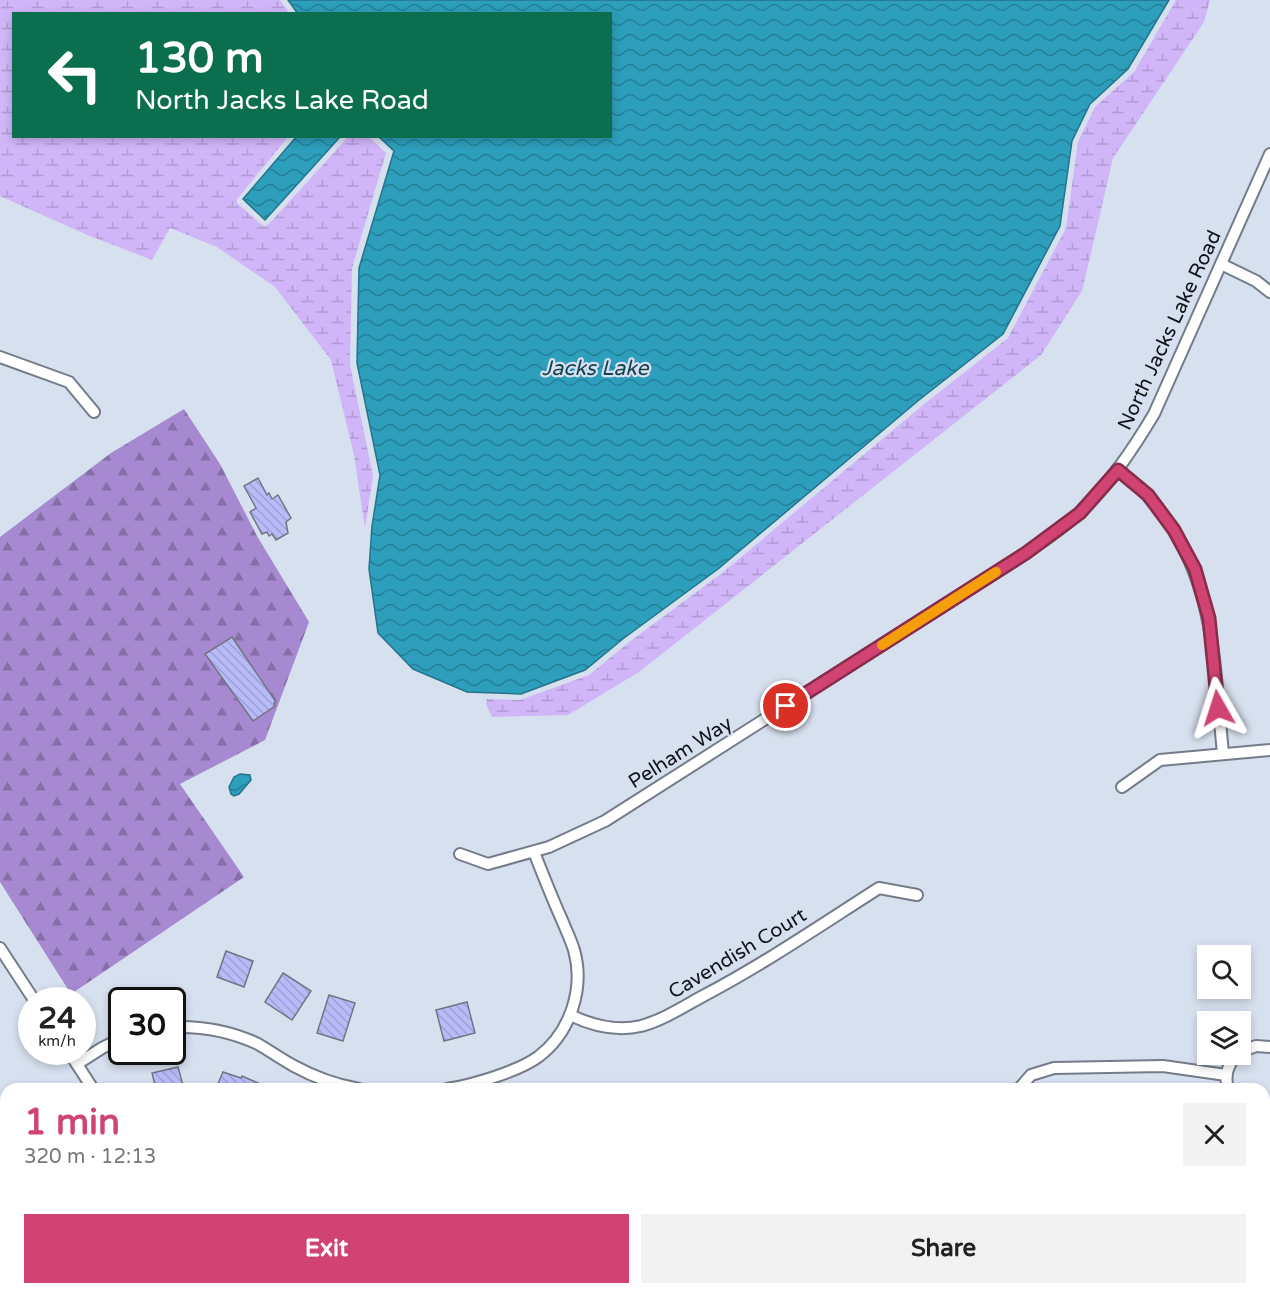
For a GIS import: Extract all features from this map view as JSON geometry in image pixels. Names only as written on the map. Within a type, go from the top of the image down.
[{"type":"street","name":"North Jacks Lake Road","points":[[1055,532],[1080,513],[1118,470],[1154,414],[1270,154]]},
{"type":"street","points":[[1221,264],[1256,280],[1270,292]]},
{"type":"street","points":[[0,357],[69,382],[94,412]]},
{"type":"street","points":[[1118,470],[1148,495],[1174,530],[1195,569],[1209,618],[1223,753]]},
{"type":"street","name":"Pelham Way","points":[[460,854],[489,864],[534,852],[578,835],[605,821],[1026,553],[1055,532]]},
{"type":"street","points":[[1122,787],[1160,760],[1270,750]]},
{"type":"street","points":[[468,1083],[509,1071],[530,1061],[551,1045],[570,1015],[577,987],[578,970],[574,950],[534,852]]},
{"type":"street","name":"Cavendish Court","points":[[570,1015],[602,1027],[621,1029],[657,1021],[725,984],[879,888],[916,895]]},
{"type":"street","points":[[0,948],[26,987]]},
{"type":"street","points":[[186,1026],[234,1034],[257,1044],[295,1067],[338,1083]]},
{"type":"street","points":[[1251,1048],[1270,1047]]},
{"type":"street","points":[[78,1065],[89,1083]]},
{"type":"street","points":[[1227,1083],[1226,1075],[1230,1065]]},
{"type":"street","points":[[1024,1083],[1031,1075],[1054,1068],[1163,1066],[1226,1075]]},
{"type":"green space","points":[[0,0],[280,0],[288,12],[12,12],[12,138],[287,138],[237,199],[237,203],[263,226],[268,225],[347,138],[370,138],[386,153],[352,268],[350,365],[373,476],[365,528],[354,455],[331,360],[275,287],[217,247],[170,228],[152,260],[85,234],[0,196]]},
{"type":"green space","points":[[1176,0],[1210,0],[1204,22],[1113,158],[1082,291],[1041,355],[639,672],[568,715],[492,717],[486,704],[487,699],[520,700],[589,675],[722,573],[923,405],[1008,338],[1066,228],[1078,142],[1095,107],[1134,72]]},
{"type":"green space","points":[[184,409],[220,464],[257,536],[309,622],[265,740],[180,784],[244,877],[81,987],[67,987],[0,882],[0,537],[111,453]]},
{"type":"water","name":"Jacks Lake","points":[[288,0],[1169,0],[1128,69],[1090,104],[1072,141],[1060,226],[1003,334],[919,400],[718,569],[624,638],[585,670],[521,694],[467,692],[413,669],[378,633],[369,569],[372,526],[380,475],[357,363],[359,268],[394,151],[380,138],[612,138],[612,12],[297,12]]},
{"type":"water","points":[[295,138],[339,138],[265,220],[243,199]]},
{"type":"water","points":[[240,774],[250,775],[251,780],[239,794],[234,796],[229,787],[234,777]]},
{"type":"building","points":[[258,478],[267,495],[269,493],[272,499],[278,495],[291,518],[286,522],[288,533],[276,540],[272,534],[269,536],[267,532],[262,534],[250,512],[256,508],[244,486]]},
{"type":"building","points":[[232,637],[276,702],[275,706],[253,721],[205,654]]},
{"type":"building","points":[[226,951],[253,961],[244,987],[217,977]]},
{"type":"building","points":[[283,973],[311,991],[292,1020],[265,1002]]},
{"type":"building","points":[[329,995],[355,1003],[343,1041],[317,1033]]},
{"type":"building","points":[[467,1002],[475,1033],[444,1041],[436,1010]]},
{"type":"building","points":[[178,1067],[182,1083],[154,1083],[152,1073]]},
{"type":"building","points":[[223,1072],[241,1078],[242,1076],[258,1083],[218,1083]]},
{"type":"slow traffic","points":[[882,645],[996,572]]},
{"type":"route","points":[[786,706],[1026,553],[1080,513],[1118,470],[1148,495],[1174,530],[1195,569],[1209,618],[1218,708]]}]
